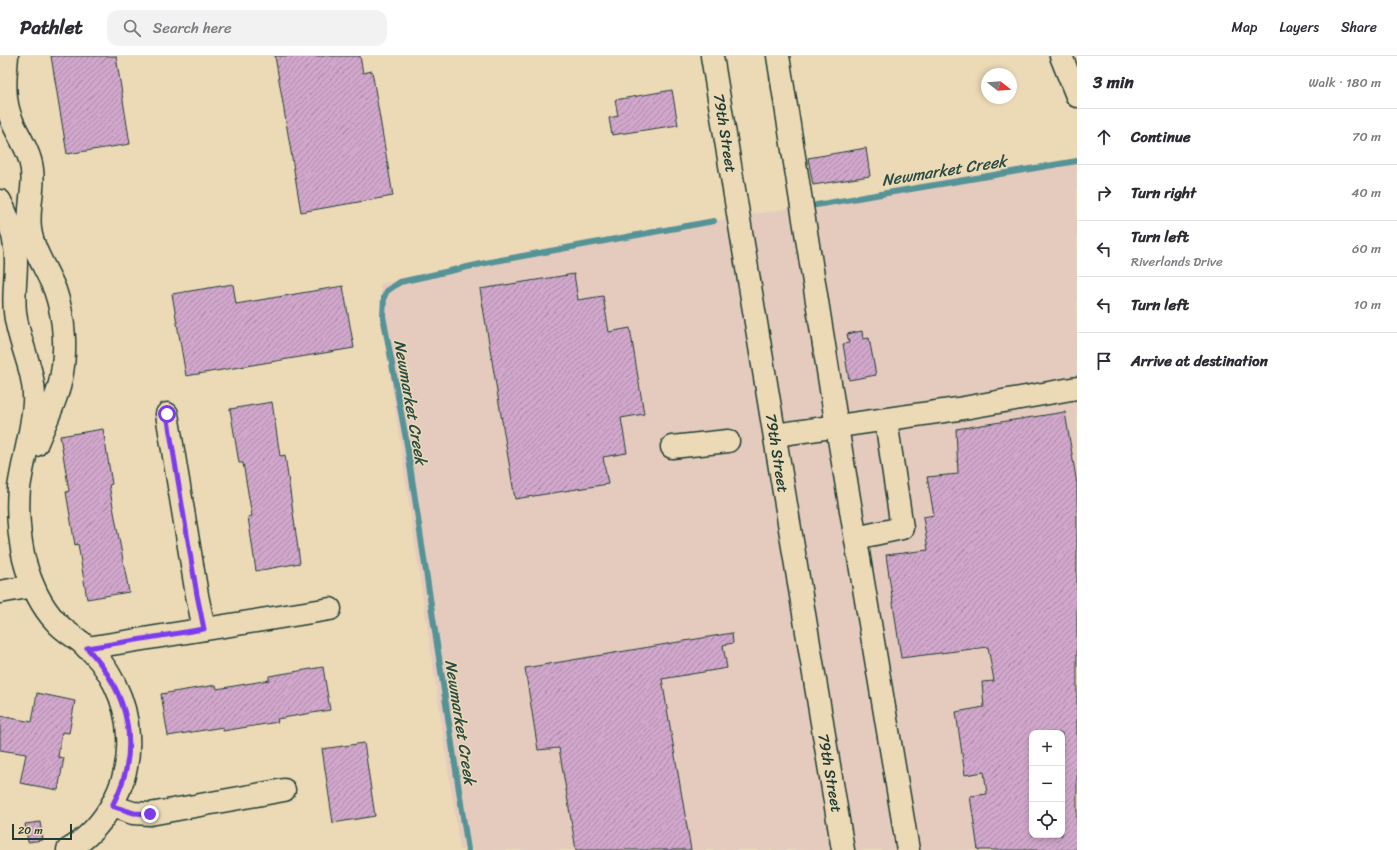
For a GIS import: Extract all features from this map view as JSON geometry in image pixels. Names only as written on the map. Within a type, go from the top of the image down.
[{"type":"street","points":[[7,56],[4,87],[6,104],[12,122],[24,142],[30,161],[33,182],[30,229],[34,247],[55,291],[60,309],[64,337],[64,355],[60,383],[19,489]]},
{"type":"street","name":"79th Street","points":[[712,56],[843,850]]},
{"type":"street","points":[[778,56],[837,427],[908,850]]},
{"type":"street","points":[[1061,56],[1077,96]]},
{"type":"street","points":[[0,201],[8,215],[14,238],[16,263],[14,293],[15,314],[32,376],[34,402],[19,489],[18,522],[25,560],[33,586],[43,606],[57,623],[87,648],[109,675],[116,687],[126,714],[128,754],[125,774],[112,806],[88,836],[68,850]]},
{"type":"street","points":[[774,435],[886,420],[1077,388]]},
{"type":"street","points":[[167,414],[204,629]]},
{"type":"street","points":[[856,538],[902,528],[886,420]]},
{"type":"street","points":[[672,446],[728,441]]},
{"type":"street","points":[[0,592],[33,586]]},
{"type":"street","points":[[87,648],[330,609]]},
{"type":"street","points":[[112,806],[134,813],[150,814],[284,790]]},
{"type":"shaded area","points":[[1077,159],[1077,850],[460,850],[386,348],[380,284],[714,221]]},
{"type":"building","points":[[51,56],[116,56],[130,144],[67,154]]},
{"type":"building","points":[[275,56],[360,56],[363,73],[372,71],[393,196],[301,212]]},
{"type":"building","points":[[672,90],[678,125],[612,135],[609,118],[618,116],[615,100]]},
{"type":"building","points":[[866,148],[870,176],[813,185],[808,158]]},
{"type":"building","points":[[574,274],[578,300],[603,296],[609,332],[630,328],[644,414],[621,418],[627,453],[603,457],[608,484],[515,499],[480,289]]},
{"type":"building","points":[[233,284],[236,304],[343,286],[354,348],[186,376],[172,294]]},
{"type":"building","points":[[862,331],[863,339],[869,338],[876,375],[849,380],[843,344],[849,343],[847,334]]},
{"type":"building","points":[[272,402],[280,456],[285,455],[300,563],[256,571],[248,517],[252,516],[243,463],[239,463],[230,409]]},
{"type":"building","points":[[1065,412],[1077,484],[1077,850],[978,850],[970,796],[987,794],[984,772],[965,775],[956,712],[984,707],[982,682],[994,681],[988,647],[901,658],[886,555],[928,550],[923,517],[934,515],[927,477],[958,474],[956,429]]},
{"type":"building","points":[[103,429],[112,484],[109,485],[129,592],[87,599],[78,544],[75,545],[66,492],[69,491],[60,436]]},
{"type":"building","points":[[732,633],[733,643],[723,645],[727,668],[662,679],[691,850],[576,850],[559,748],[538,750],[525,668]]},
{"type":"building","points":[[323,667],[330,710],[277,719],[278,722],[223,731],[223,727],[168,736],[161,694],[216,685],[217,689],[269,680],[269,676]]},
{"type":"building","points":[[37,693],[75,701],[69,733],[62,732],[58,757],[64,758],[58,790],[20,783],[26,754],[0,750],[0,716],[32,722]]},
{"type":"building","points":[[364,743],[375,816],[333,823],[322,749]]},
{"type":"building","points":[[40,822],[43,840],[28,842],[25,824]]},
{"type":"waterway","name":"Newmarket Creek","points":[[816,205],[1077,161]]},
{"type":"waterway","name":"Newmarket Creek","points":[[468,850],[406,439],[383,316],[384,297],[387,291],[400,282],[490,262],[714,221]]},
{"type":"route","points":[[150,814],[134,813],[112,806],[125,774],[129,747],[126,714],[116,687],[109,675],[101,663],[87,648],[204,629],[167,414]]}]
